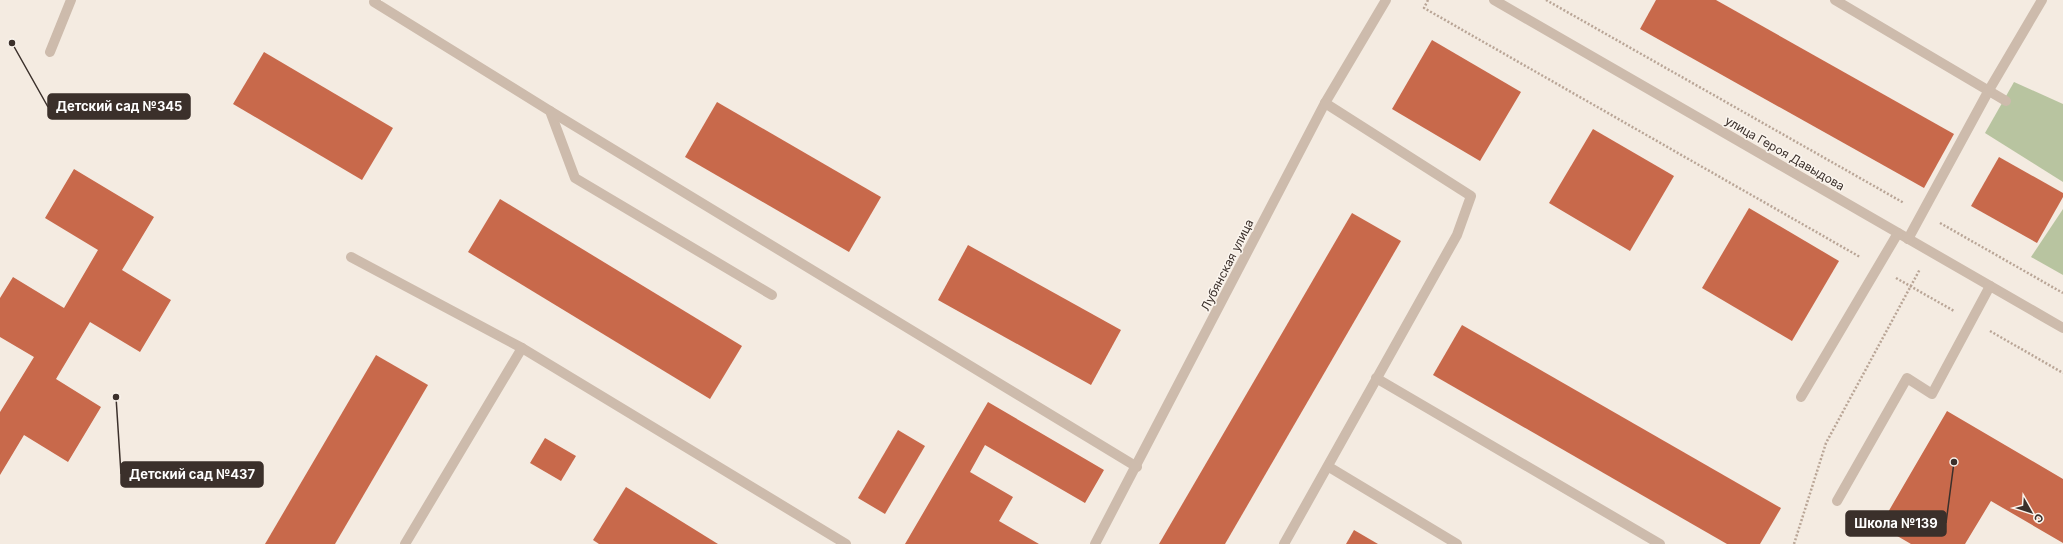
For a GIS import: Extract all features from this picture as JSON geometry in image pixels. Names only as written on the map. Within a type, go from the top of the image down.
[{"type":"street","points":[[50,52],[71,0]]},
{"type":"street","name":"Лубянская улица","points":[[1095,544],[1137,467],[1325,103],[1386,0]]},
{"type":"street","name":"улица Героя Давыдова","points":[[1494,0],[2063,328]]},
{"type":"street","points":[[1836,0],[2006,100]]},
{"type":"street","points":[[1908,239],[1989,90],[2042,0]]},
{"type":"street","points":[[375,1],[550,111],[1137,467]]},
{"type":"street","points":[[1284,544],[1329,467],[1376,378],[1457,235],[1471,196],[1325,103]]},
{"type":"street","points":[[550,111],[575,178],[772,295]]},
{"type":"street","points":[[1801,397],[1898,233]]},
{"type":"street","points":[[351,257],[522,348],[846,544]]},
{"type":"street","points":[[1837,501],[1906,378],[1932,394],[1990,286]]},
{"type":"street","points":[[405,544],[522,348]]},
{"type":"street","points":[[1376,378],[1660,544]]},
{"type":"street","points":[[1329,467],[1457,544]]},
{"type":"path","points":[[1428,0],[1424,8],[2063,373]]},
{"type":"path","points":[[1546,0],[2063,292]]},
{"type":"path","points":[[1794,544],[1826,443],[1930,252]]},
{"type":"green space","points":[[2014,82],[2063,104],[2063,182],[1985,133]]},
{"type":"green space","points":[[2063,209],[2063,275],[2031,257]]},
{"type":"building","points":[[1656,0],[1716,0],[1954,134],[1924,188],[1640,29]]},
{"type":"building","points":[[1432,40],[1521,92],[1480,161],[1392,109]]},
{"type":"building","points":[[264,52],[393,128],[362,180],[233,104]]},
{"type":"building","points":[[717,102],[881,197],[849,252],[685,157]]},
{"type":"building","points":[[1593,129],[1674,176],[1630,251],[1549,203]]},
{"type":"building","points":[[1999,157],[2063,193],[2063,197],[2037,243],[1971,206]]},
{"type":"building","points":[[74,169],[154,217],[122,270],[171,300],[140,352],[90,322],[56,379],[101,407],[68,462],[24,435],[0,475],[0,412],[34,357],[0,337],[0,298],[13,277],[64,308],[98,250],[45,218]]},
{"type":"building","points":[[500,199],[742,346],[710,399],[468,252]]},
{"type":"building","points":[[1749,208],[1839,261],[1792,341],[1702,288]]},
{"type":"building","points":[[1352,213],[1401,241],[1225,544],[1159,544]]},
{"type":"building","points":[[968,245],[1121,330],[1091,385],[938,300]]},
{"type":"building","points":[[1462,325],[1781,508],[1760,544],[1727,544],[1433,375]]},
{"type":"building","points":[[376,355],[428,385],[335,544],[265,544]]},
{"type":"building","points":[[988,402],[1104,470],[1085,503],[985,445],[970,472],[1013,497],[999,521],[1039,544],[905,544]]},
{"type":"building","points":[[1947,411],[2063,479],[2063,543],[1991,501],[1965,544],[1911,544],[1880,526]]},
{"type":"building","points":[[898,430],[925,446],[885,514],[858,498]]},
{"type":"building","points":[[545,438],[576,456],[561,481],[530,463]]},
{"type":"building","points":[[626,487],[718,544],[599,544],[593,540]]},
{"type":"building","points":[[1354,530],[1378,544],[1346,544]]},
{"type":"place","name":"Детский сад №345","points":[[12,43]]},
{"type":"place","name":"Детский сад №437","points":[[116,397]]},
{"type":"place","name":"Школа №139","points":[[1954,462]]}]
